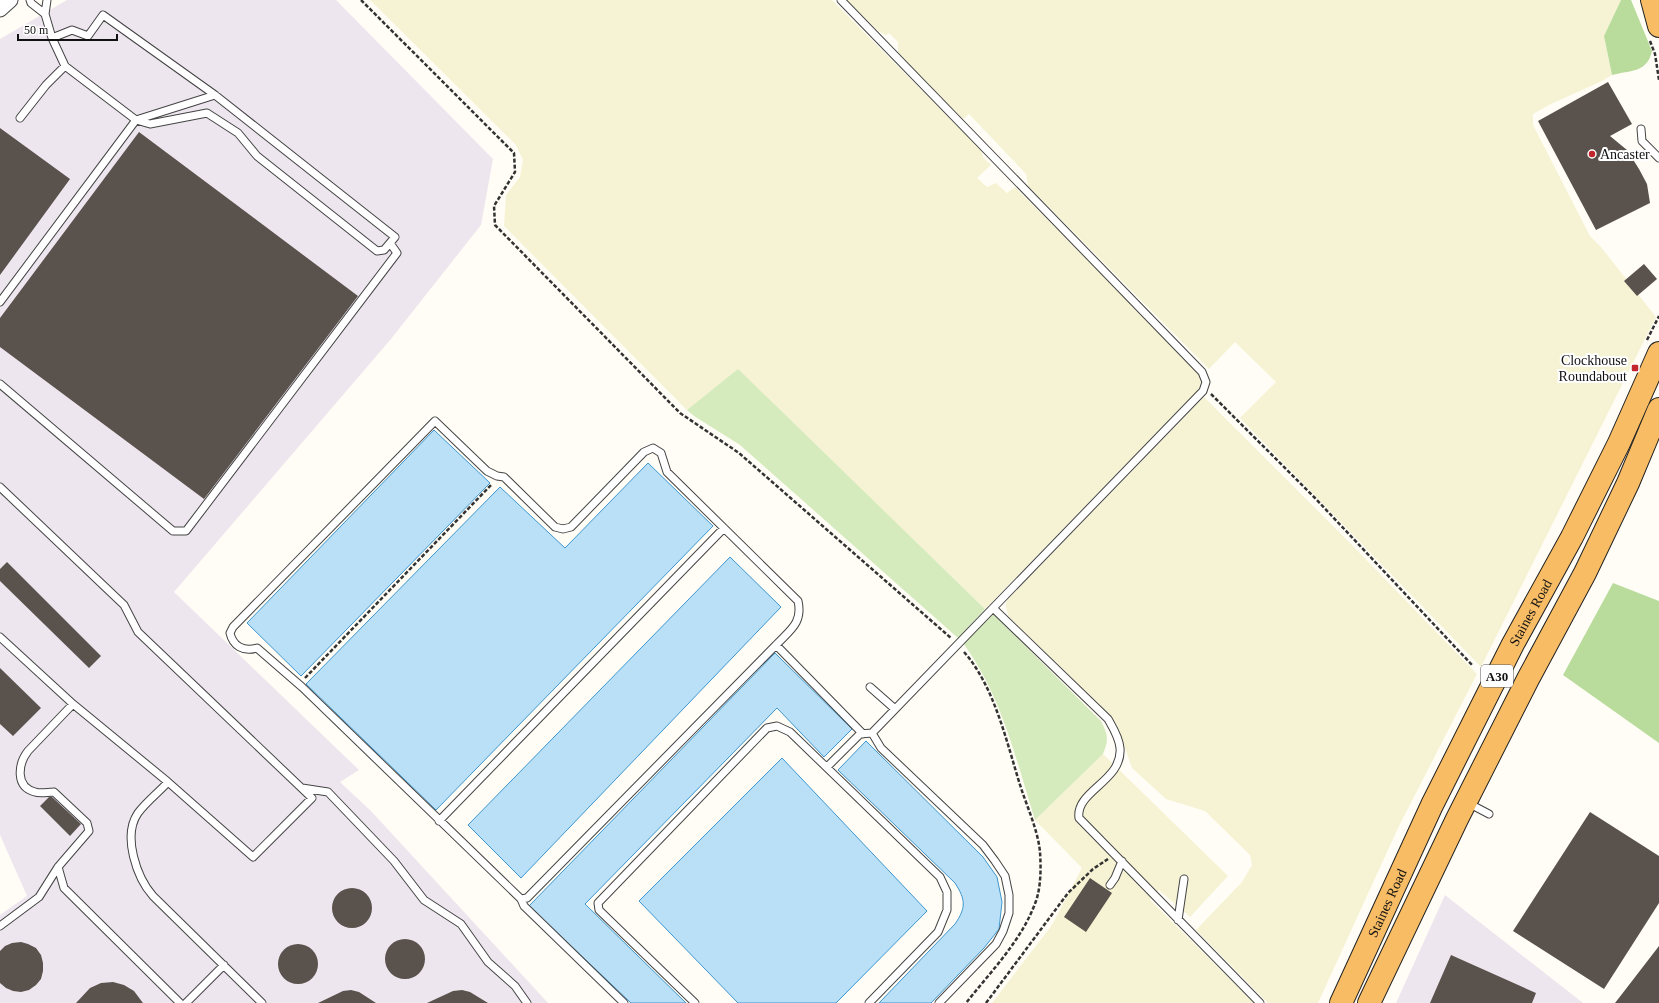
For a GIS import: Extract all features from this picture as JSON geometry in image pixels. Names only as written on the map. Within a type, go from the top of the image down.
[{"type":"highway","points":[[1652,0],[1654,31]]},
{"type":"highway","name":"Staines Road","points":[[1341,1003],[1432,805],[1514,644],[1572,537],[1619,443],[1659,353]]},
{"type":"highway","name":"Staines Road","points":[[1369,1003],[1466,802],[1528,679],[1585,573],[1628,483],[1659,409]]},
{"type":"street","points":[[0,9],[10,0]]},
{"type":"lane","points":[[30,0],[31,3],[45,14]]},
{"type":"lane","points":[[48,0],[45,14],[52,38],[65,66],[136,120],[150,124],[207,113],[238,134],[257,156],[377,251],[384,250],[395,237],[215,95],[104,15],[88,36],[72,30],[52,38]]},
{"type":"lane","points":[[827,767],[860,734],[872,733],[1205,388],[1206,382],[1202,372],[842,0]]},
{"type":"lane","points":[[20,118],[46,85],[65,66]]},
{"type":"lane","points":[[0,302],[136,120],[215,95]]},
{"type":"lane","points":[[1641,129],[1642,141],[1659,158]]},
{"type":"lane","points":[[0,384],[173,531],[186,531],[397,253],[390,243]]},
{"type":"lane","points":[[521,899],[527,898],[776,645],[798,620],[800,611],[798,601],[667,472],[661,453],[653,448],[644,452],[571,527],[555,527],[504,477],[487,471],[435,421],[233,627],[230,633],[232,640],[239,648],[249,650],[256,648],[298,685],[521,899],[524,906],[624,1003]]},
{"type":"lane","points":[[0,487],[124,605],[138,632],[312,798],[252,857],[168,782],[73,704],[0,637]]},
{"type":"lane","points":[[440,821],[724,528]]},
{"type":"lane","points":[[993,608],[1108,719],[1116,733],[1120,748],[1119,759],[1114,772],[1083,802],[1078,811],[1079,818],[1260,1003]]},
{"type":"lane","points":[[776,645],[863,734]]},
{"type":"lane","points":[[870,687],[895,709]]},
{"type":"lane","points":[[0,926],[40,897],[58,867],[89,831],[87,823],[54,792],[36,793],[26,788],[21,781],[19,771],[22,760],[28,751],[73,704]]},
{"type":"lane","points":[[695,1003],[599,910],[598,903],[766,728],[777,726],[790,732],[940,877],[947,892],[947,910],[938,932],[869,1003]]},
{"type":"lane","points":[[872,733],[881,748],[983,846],[1005,876],[1009,895],[1009,913],[1003,931],[996,944],[939,1003]]},
{"type":"lane","points":[[168,782],[137,814],[132,830],[132,853],[139,875],[145,887],[262,1003]]},
{"type":"lane","points":[[302,788],[328,792],[394,861],[424,900],[461,924],[488,962],[515,986],[527,1003]]},
{"type":"lane","points":[[1466,802],[1489,814]]},
{"type":"lane","points":[[1110,885],[1122,862]]},
{"type":"lane","points":[[58,867],[64,888],[180,1003]]},
{"type":"lane","points":[[1178,920],[1184,879]]},
{"type":"lane","points":[[186,1003],[224,965]]},
{"type":"path","points":[[361,0],[514,153],[516,163],[515,172],[494,206],[495,225],[680,413],[739,453],[958,644],[968,656],[982,678],[997,711],[1033,822],[1040,851],[1041,873],[1037,896],[1024,929],[966,1003]]},
{"type":"path","points":[[1654,31],[1655,54],[1659,80]]},
{"type":"path","points":[[1205,388],[1315,498],[1473,666]]},
{"type":"path","points":[[298,685],[499,476]]},
{"type":"path","points":[[986,1003],[1068,893],[1093,869],[1115,854]]},
{"type":"shaded area","points":[[67,0],[336,0],[493,159],[481,225],[391,339],[174,592],[359,770],[340,782],[371,811],[548,1003],[0,1003],[0,915],[27,896],[0,835],[0,39]]},
{"type":"shaded area","points":[[370,0],[832,0],[982,151],[983,157],[991,165],[977,178],[987,187],[996,183],[1007,193],[1015,187],[1200,374],[1201,380],[1199,389],[985,609],[738,370],[687,410],[504,226],[506,195],[520,177],[523,160],[516,145]]},
{"type":"shaded area","points":[[847,0],[1621,0],[1604,36],[1612,75],[1533,114],[1533,125],[1590,236],[1601,247],[1656,317],[1481,667],[1240,418],[1276,382],[1235,342],[1209,369],[1028,186],[1026,174],[969,114],[963,119],[898,52],[898,42],[889,33],[886,35],[878,31]]},
{"type":"shaded area","points":[[1204,397],[1350,543],[1477,674],[1398,828],[1318,1003],[1268,1003],[1196,930],[1242,882],[1252,865],[1250,855],[1205,811],[1166,799],[1132,768],[1117,725],[1109,714],[1009,617],[1006,608],[1008,599]]},
{"type":"shaded area","points":[[1103,754],[1228,876],[1190,917],[1159,890],[1150,900],[1254,1003],[992,1003],[1052,925],[1082,868],[1035,820]]},
{"type":"shaded area","points":[[1445,895],[1583,1003],[1396,1003]]},
{"type":"green space","points":[[1621,0],[1631,0],[1652,51],[1650,58],[1642,67],[1632,71],[1612,75],[1604,36]]},
{"type":"green space","points":[[738,369],[985,609],[958,638],[740,445],[687,410]]},
{"type":"green space","points":[[1613,583],[1659,601],[1659,743],[1563,675]]},
{"type":"green space","points":[[993,614],[1101,721],[1107,737],[1103,754],[1035,820],[998,706],[977,663],[963,643]]},
{"type":"water","points":[[434,430],[490,483],[301,676],[247,623]]},
{"type":"water","points":[[648,463],[713,526],[436,810],[306,684],[500,487],[565,548]]},
{"type":"water","points":[[730,557],[781,607],[521,878],[468,825]]},
{"type":"water","points":[[775,653],[852,729],[824,757],[777,708],[585,904],[686,1003],[631,1003],[529,906]]},
{"type":"water","points":[[866,741],[983,857],[997,877],[1002,902],[999,929],[984,948],[931,1003],[879,1003],[955,924],[963,908],[963,899],[955,883],[838,770]]},
{"type":"water","points":[[782,758],[927,911],[836,1003],[738,1003],[639,901]]},
{"type":"building","name":"Ancaster","points":[[1608,82],[1632,124],[1610,136],[1627,150],[1639,169],[1647,184],[1650,203],[1596,230],[1538,121]]},
{"type":"building","points":[[0,128],[70,179],[0,275]]},
{"type":"building","points":[[139,132],[358,296],[204,499],[0,347],[0,318]]},
{"type":"building","points":[[1644,264],[1657,279],[1637,296],[1624,281]]},
{"type":"building","points":[[7,562],[101,656],[89,668],[0,581],[0,569]]},
{"type":"building","points":[[0,668],[41,708],[13,736],[0,724]]},
{"type":"building","points":[[49,797],[52,797],[81,824],[70,836],[40,806]]},
{"type":"building","points":[[1590,812],[1659,856],[1659,903],[1604,989],[1513,931]]},
{"type":"building","points":[[1090,878],[1112,893],[1086,932],[1064,917]]},
{"type":"building","points":[[356,888],[363,891],[369,897],[372,908],[371,916],[363,925],[356,928],[348,928],[341,925],[333,916],[332,904],[335,897],[344,889]]},
{"type":"building","points":[[409,939],[416,942],[422,948],[425,959],[424,967],[416,976],[409,979],[401,979],[394,976],[386,967],[385,955],[388,948],[397,940]]},
{"type":"building","points":[[21,942],[36,948],[41,955],[43,971],[41,979],[36,985],[29,990],[21,992],[6,988],[0,983],[0,951],[5,946],[12,943]]},
{"type":"building","points":[[302,944],[309,947],[315,953],[318,964],[317,972],[309,981],[302,984],[294,984],[287,981],[279,972],[278,960],[281,953],[290,945]]},
{"type":"building","points":[[1659,946],[1659,1003],[1615,1003],[1622,994]]},
{"type":"building","points":[[1451,955],[1536,993],[1532,1003],[1430,1003]]},
{"type":"building","points":[[113,982],[124,985],[134,991],[143,1003],[76,1003],[90,988],[101,983]]},
{"type":"building","points":[[351,990],[359,992],[376,1003],[318,1003],[343,991]]},
{"type":"building","points":[[462,990],[470,992],[488,1003],[427,1003],[453,991]]},
{"type":"place","name":"Ancaster","points":[[1592,154]]},
{"type":"place","name":"Clockhouse Roundabout","points":[[1635,368]]}]
